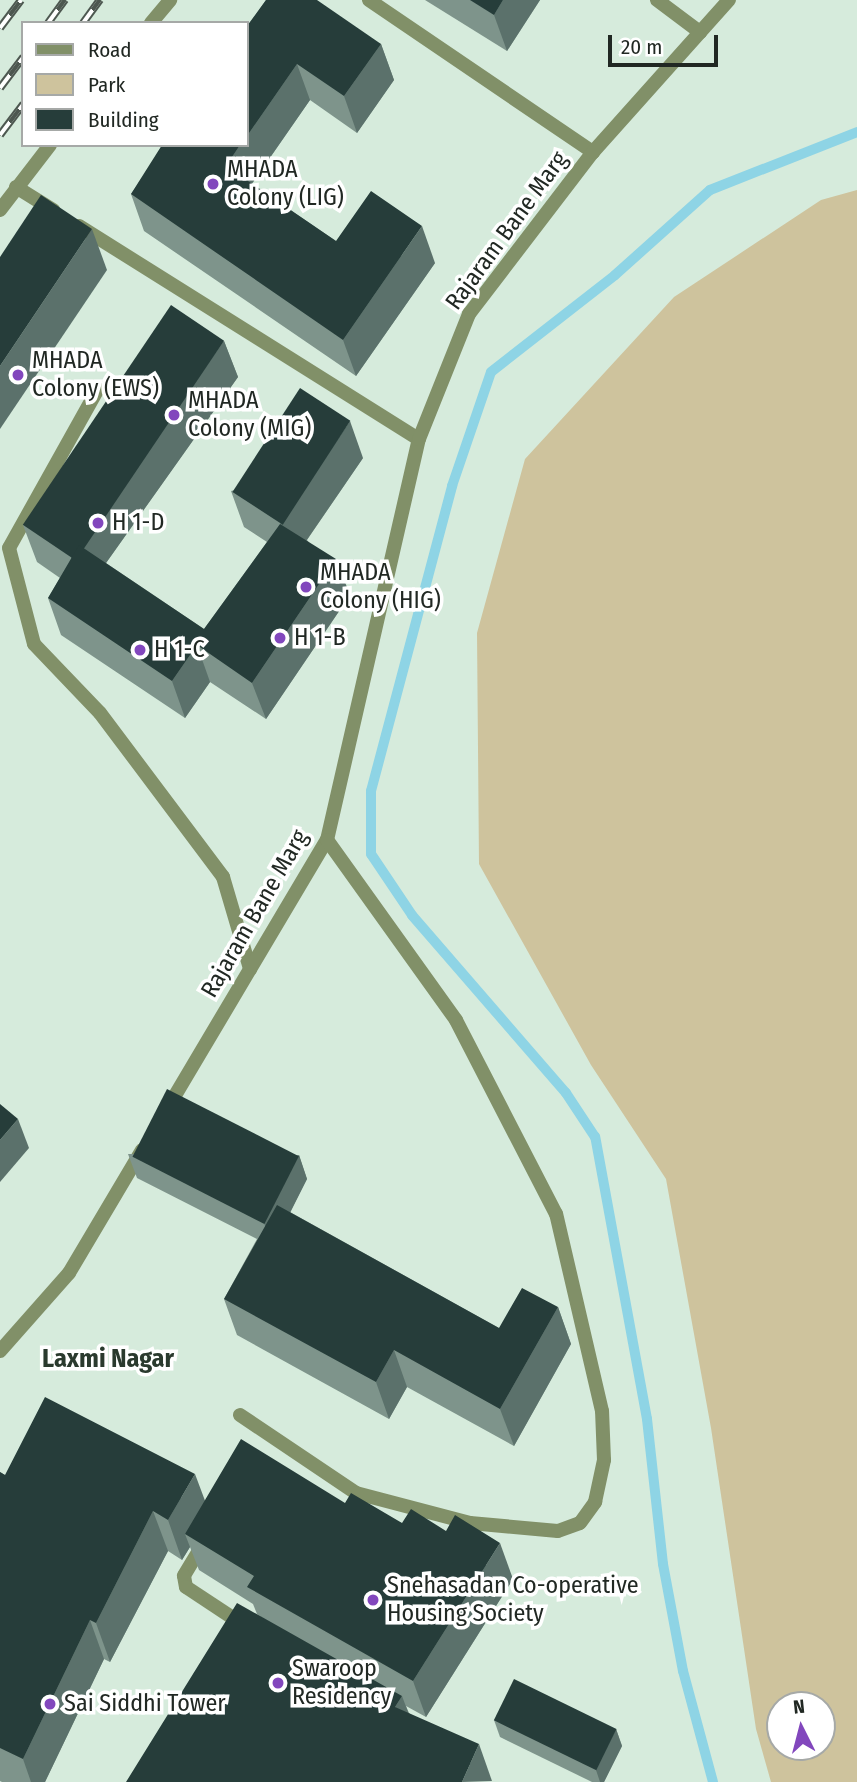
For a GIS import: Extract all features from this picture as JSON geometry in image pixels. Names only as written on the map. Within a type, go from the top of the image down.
[{"type":"street","points":[[153,21],[170,0]]},
{"type":"street","points":[[369,0],[593,152]]},
{"type":"street","points":[[657,0],[700,32]]},
{"type":"street","name":"Rajaram Bane Marg","points":[[0,1351],[69,1273],[327,840],[419,439],[468,314],[593,152],[729,0]]},
{"type":"street","points":[[0,210],[48,147]]},
{"type":"street","points":[[16,187],[419,439]]},
{"type":"street","points":[[99,387],[9,548],[34,644],[100,713],[223,877],[250,969]]},
{"type":"street","points":[[240,1415],[356,1493],[470,1523],[558,1531],[580,1523],[595,1502],[604,1460],[602,1411],[555,1214],[456,1020],[327,840]]},
{"type":"street","points":[[213,1528],[184,1576],[186,1587],[236,1628],[263,1636]]},
{"type":"green space","points":[[857,190],[857,1782],[771,1782],[756,1729],[711,1428],[666,1179],[591,1065],[479,864],[477,633],[525,459],[674,297],[821,200]]},
{"type":"building","points":[[266,0],[317,0],[381,44],[344,96],[297,64],[248,135],[248,25]]},
{"type":"building","points":[[470,0],[503,0],[494,15]]},
{"type":"building","points":[[161,147],[239,147],[226,166],[336,241],[371,191],[422,226],[343,340],[131,194]]},
{"type":"building","points":[[41,195],[92,229],[0,366],[0,257]]},
{"type":"building","points":[[171,305],[224,341],[76,560],[23,525]]},
{"type":"building","points":[[300,388],[350,421],[283,525],[232,492]]},
{"type":"building","points":[[280,524],[336,559],[252,683],[197,645],[172,681],[48,598],[79,545],[204,629]]},
{"type":"building","points":[[167,1089],[299,1156],[264,1224],[132,1157]]},
{"type":"building","points":[[0,1104],[18,1119],[0,1140]]},
{"type":"building","points":[[277,1205],[499,1328],[522,1288],[558,1307],[500,1409],[394,1350],[376,1382],[224,1299]]},
{"type":"building","points":[[45,1397],[195,1474],[168,1520],[153,1511],[96,1623],[90,1620],[23,1759],[0,1748],[0,1472],[5,1475]]},
{"type":"building","name":"Snehasadan Co-operative Housing Society","points":[[241,1439],[345,1503],[351,1493],[402,1523],[411,1509],[446,1531],[455,1515],[500,1543],[413,1681],[247,1587],[254,1576],[185,1534]]},
{"type":"building","name":"Swaroop Residency","points":[[237,1603],[402,1696],[395,1707],[479,1744],[462,1782],[126,1782]]},
{"type":"building","points":[[514,1679],[616,1729],[596,1770],[494,1720]]},
{"type":"waterway","points":[[713,1782],[683,1671],[663,1564],[647,1419],[595,1137],[566,1093],[412,915],[371,854],[371,791],[452,486],[491,372],[615,275],[710,190],[857,132]]},
{"type":"railway","points":[[0,28],[21,0]]},
{"type":"railway","points":[[49,21],[65,0]]},
{"type":"railway","points":[[84,21],[100,0]]},
{"type":"railway","points":[[0,88],[21,60]]},
{"type":"railway","points":[[0,135],[21,107]]},
{"type":"place","name":"MHADA Colony (LIG)","points":[[213,184]]},
{"type":"place","name":"MHADA Colony (EWS)","points":[[18,375]]},
{"type":"place","name":"MHADA Colony (MIG)","points":[[174,415]]},
{"type":"place","name":"H 1-D","points":[[98,523]]},
{"type":"place","name":"MHADA Colony (HIG)","points":[[306,587]]},
{"type":"place","name":"H 1-B","points":[[280,638]]},
{"type":"place","name":"H 1-C","points":[[140,650]]},
{"type":"place","name":"Snehasadan Co-operative Housing Society","points":[[373,1600]]},
{"type":"place","name":"Swaroop Residency","points":[[278,1683]]},
{"type":"place","name":"Sai Siddhi Tower","points":[[50,1704]]},
{"type":"district","name":"Laxmi Nagar","points":[[108,1359]]}]
